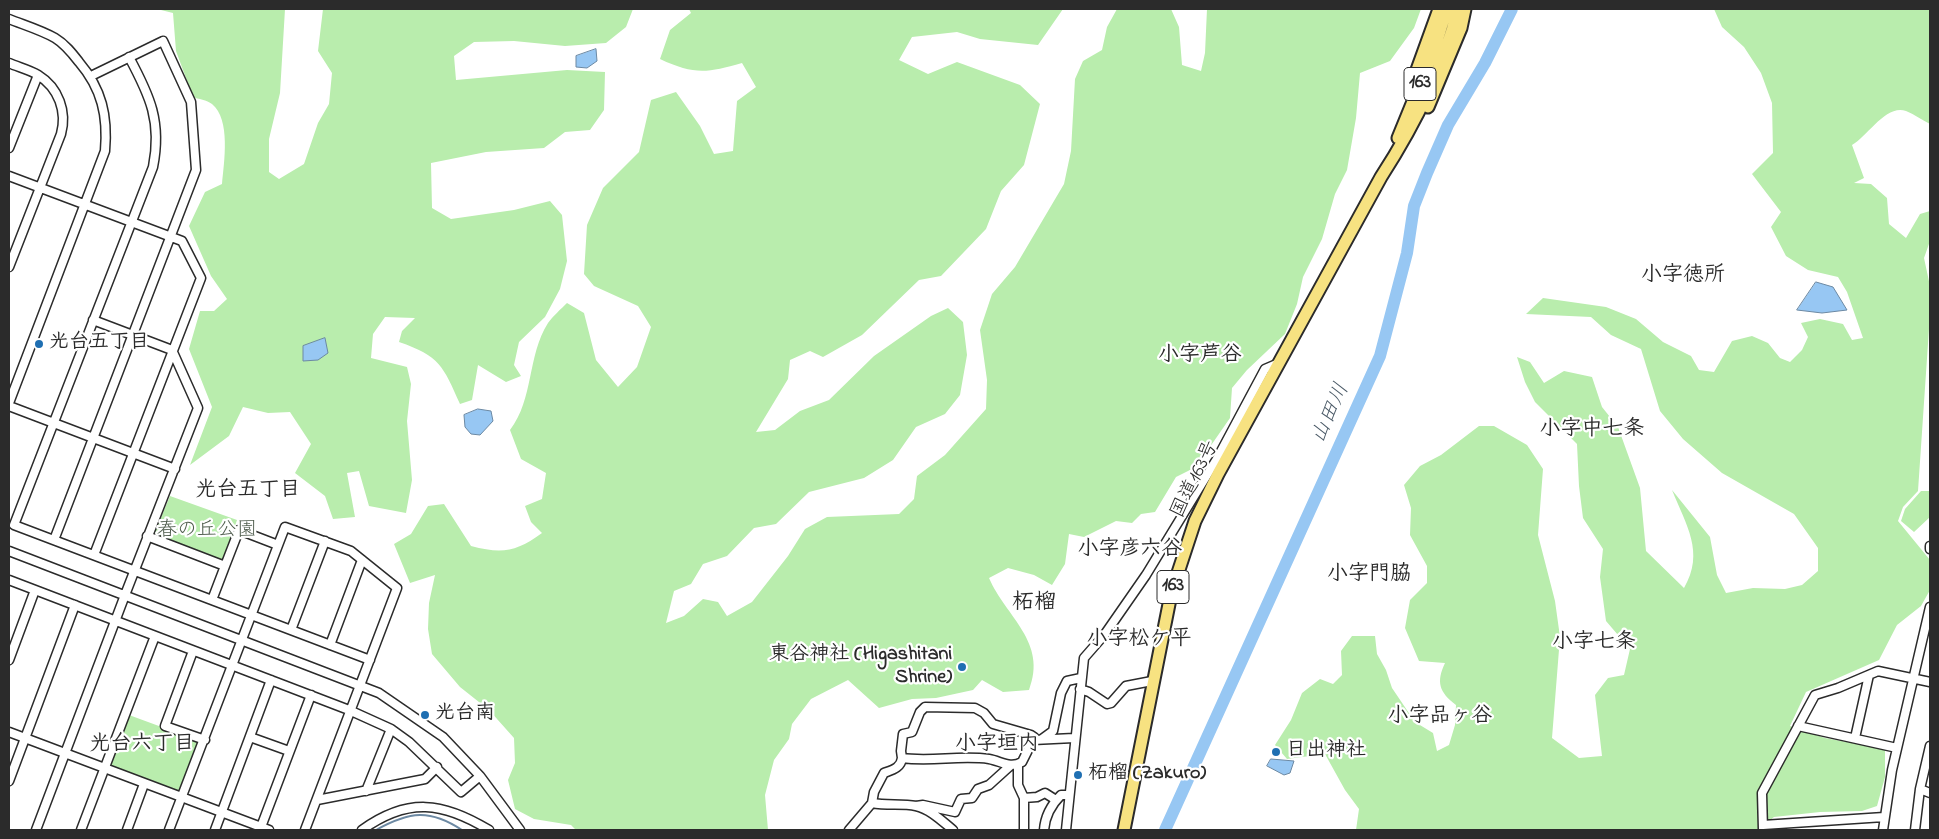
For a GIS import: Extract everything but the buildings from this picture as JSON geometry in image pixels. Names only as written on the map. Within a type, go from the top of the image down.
[{"type":"highway","name":"163","points":[[1389,159],[1406,102],[1439,9]]},
{"type":"highway","name":"国道163号","points":[[1382,177],[1434,50],[1447,9]]},
{"type":"highway","name":"国道163号","points":[[1124,830],[1152,681],[1171,594],[1195,521],[1218,474],[1279,363],[1382,177],[1404,141],[1443,54],[1458,9]]},
{"type":"highway","points":[[1404,141],[1418,126],[1437,90],[1461,28],[1465,9]]},
{"type":"street","points":[[10,22],[55,38],[68,48],[91,76],[104,105],[106,134],[105,151],[9,405],[175,469]]},
{"type":"street","points":[[54,540],[196,170],[191,102],[163,41],[91,76]]},
{"type":"street","points":[[129,57],[149,93],[157,125],[157,147],[153,167],[130,221],[14,525],[370,660]]},
{"type":"street","points":[[9,63],[38,75],[54,92],[62,105],[64,115],[61,134],[9,268]]},
{"type":"street","points":[[9,148],[38,75]]},
{"type":"street","points":[[9,176],[182,241],[200,278],[94,556]]},
{"type":"street","points":[[36,830],[147,536],[198,408],[172,350],[93,320]]},
{"type":"street","points":[[1066,830],[1080,678],[1084,658],[1105,634],[1146,575],[1218,457],[1265,369],[1279,363]]},
{"type":"street","points":[[170,830],[285,527],[351,551],[397,588],[361,685],[349,710],[305,830]]},
{"type":"street","points":[[212,600],[239,530],[278,545]]},
{"type":"street","points":[[147,536],[225,566]]},
{"type":"street","points":[[291,630],[325,541]]},
{"type":"street","points":[[9,551],[361,685],[395,703],[443,737],[480,776],[520,830]]},
{"type":"street","points":[[330,645],[362,560]]},
{"type":"street","points":[[9,580],[311,695],[390,729],[424,754],[461,792],[480,776]]},
{"type":"street","points":[[9,660],[35,590]]},
{"type":"street","points":[[9,781],[75,605]]},
{"type":"street","points":[[1883,830],[1897,748],[1930,607]]},
{"type":"street","points":[[81,830],[155,636]]},
{"type":"street","points":[[193,651],[165,726],[205,740]]},
{"type":"street","points":[[1884,817],[1840,820],[1802,826],[1763,828],[1762,793],[1815,694],[1878,671],[1930,682]]},
{"type":"street","points":[[1855,738],[1869,675]]},
{"type":"street","points":[[1042,739],[1054,731],[1061,693],[1067,681],[1080,678]]},
{"type":"street","points":[[215,830],[271,680]]},
{"type":"street","points":[[1080,689],[1111,703],[1126,686],[1152,681]]},
{"type":"street","points":[[261,827],[311,695]]},
{"type":"street","points":[[849,830],[872,803],[874,792],[884,773],[896,768],[902,762],[901,741],[903,734],[912,732],[920,712],[925,707],[975,708],[984,713],[993,724],[1034,737],[1022,762],[1014,765],[989,785],[978,790],[972,798],[961,799],[955,812],[923,805],[888,806],[872,803]]},
{"type":"street","points":[[1798,726],[1897,748]]},
{"type":"street","points":[[366,791],[390,729]]},
{"type":"street","points":[[9,732],[269,830]]},
{"type":"street","points":[[250,737],[289,752]]},
{"type":"street","points":[[1033,740],[1074,738]]},
{"type":"street","points":[[1915,830],[1920,789],[1930,746]]},
{"type":"street","points":[[902,758],[923,761],[963,758],[990,759],[1014,765]]},
{"type":"street","points":[[1014,765],[1018,785],[1024,798],[1024,830]]},
{"type":"street","points":[[317,800],[425,779],[437,767]]},
{"type":"street","points":[[127,830],[144,784]]},
{"type":"street","points":[[1920,789],[1930,793]]},
{"type":"street","points":[[1024,798],[1036,798],[1045,793],[1056,800]]},
{"type":"street","points":[[1044,830],[1044,821],[1056,800],[1064,794],[1068,795]]},
{"type":"street","points":[[362,830],[374,822],[389,816],[424,806],[460,814],[489,830]]},
{"type":"street","points":[[916,806],[928,811],[953,830]]},
{"type":"street","points":[[1840,820],[1842,830]]},
{"type":"green space","points":[[157,9],[285,9],[280,93],[269,139],[269,172],[279,179],[304,164],[318,123],[329,104],[332,73],[318,51],[323,9],[633,9],[626,27],[606,43],[565,46],[514,41],[474,42],[454,56],[456,80],[567,70],[605,72],[604,110],[590,130],[565,132],[544,148],[486,152],[431,163],[432,208],[451,219],[514,210],[550,201],[562,215],[567,261],[560,289],[545,317],[519,342],[514,365],[521,376],[506,382],[478,365],[472,400],[460,404],[449,380],[438,364],[423,352],[399,342],[402,331],[415,318],[385,317],[373,334],[371,358],[407,367],[411,384],[407,421],[412,480],[406,513],[369,506],[359,471],[347,473],[355,517],[333,519],[325,496],[295,473],[311,444],[290,412],[268,413],[243,407],[229,436],[190,465],[212,407],[189,349],[200,311],[214,311],[227,299],[211,276],[189,226],[205,192],[222,184],[225,142],[222,120],[218,111],[212,104],[193,97],[176,51],[173,13]]},
{"type":"green space","points":[[689,9],[1063,9],[1038,45],[980,39],[957,32],[912,37],[899,60],[928,74],[957,62],[1020,85],[1040,104],[1024,165],[1001,191],[986,229],[941,276],[919,280],[862,335],[823,357],[810,351],[790,360],[788,379],[756,432],[775,430],[800,411],[829,400],[874,356],[931,316],[948,308],[963,322],[967,355],[960,395],[945,414],[916,427],[893,460],[864,478],[809,492],[776,524],[754,528],[727,556],[703,564],[691,584],[674,591],[666,623],[684,616],[703,599],[718,602],[727,616],[752,602],[788,556],[805,529],[827,517],[899,514],[914,499],[917,476],[945,455],[986,409],[987,380],[980,330],[992,294],[1015,267],[1064,184],[1071,151],[1075,79],[1083,61],[1102,50],[1107,27],[1117,9],[1171,9],[1179,27],[1182,65],[1201,71],[1205,53],[1207,9],[1421,9],[1414,28],[1390,61],[1360,73],[1356,118],[1347,170],[1335,194],[1322,239],[1303,277],[1297,304],[1285,334],[1247,370],[1232,388],[1230,418],[1196,467],[1176,477],[1155,512],[1141,514],[1132,523],[1116,521],[1084,537],[1069,534],[1065,564],[1052,585],[1034,575],[1008,568],[989,578],[1029,644],[1033,658],[1033,673],[1029,690],[1003,692],[982,680],[973,690],[936,698],[912,699],[879,708],[848,680],[811,699],[792,724],[789,739],[774,760],[765,795],[768,830],[576,830],[571,825],[534,819],[515,809],[508,780],[515,763],[514,738],[489,710],[460,687],[432,654],[428,629],[429,603],[435,575],[410,583],[394,544],[411,534],[428,506],[444,504],[471,546],[482,549],[508,550],[524,544],[542,533],[531,522],[525,506],[542,499],[546,473],[521,459],[510,430],[518,418],[523,405],[541,336],[550,320],[567,303],[584,313],[596,360],[618,387],[637,367],[651,327],[638,306],[594,286],[584,274],[587,225],[603,188],[639,152],[651,100],[676,92],[700,126],[714,154],[733,151],[737,101],[756,87],[742,63],[701,71],[682,68],[660,59],[670,30],[691,13]]},
{"type":"green space","points":[[1714,9],[1930,9],[1930,124],[1906,111],[1891,112],[1852,145],[1864,178],[1854,183],[1871,184],[1887,198],[1889,224],[1906,238],[1920,214],[1930,211],[1930,241],[1924,258],[1930,286],[1930,314],[1918,491],[1903,507],[1898,521],[1930,560],[1930,590],[1921,606],[1897,625],[1879,660],[1806,692],[1790,726],[1825,738],[1885,749],[1885,777],[1877,806],[1862,811],[1820,812],[1774,817],[1757,830],[1356,830],[1359,809],[1345,790],[1325,754],[1287,759],[1275,745],[1291,720],[1302,693],[1320,679],[1333,684],[1342,675],[1341,651],[1352,636],[1375,636],[1377,654],[1386,670],[1392,688],[1415,722],[1433,733],[1437,751],[1449,745],[1455,725],[1456,705],[1446,696],[1441,686],[1440,681],[1445,663],[1419,661],[1405,628],[1410,600],[1427,583],[1427,566],[1410,535],[1411,508],[1404,485],[1420,466],[1441,455],[1479,426],[1494,426],[1527,445],[1543,469],[1538,535],[1555,601],[1560,637],[1552,738],[1579,758],[1602,756],[1595,695],[1608,678],[1624,675],[1630,649],[1606,621],[1600,577],[1603,549],[1583,518],[1577,444],[1535,402],[1525,382],[1517,357],[1530,362],[1544,383],[1564,371],[1592,377],[1602,407],[1618,427],[1640,488],[1646,551],[1684,588],[1690,575],[1693,550],[1687,527],[1672,490],[1710,537],[1717,575],[1726,593],[1753,588],[1785,589],[1802,585],[1818,571],[1818,548],[1794,514],[1722,473],[1683,439],[1660,411],[1641,349],[1611,335],[1591,317],[1526,314],[1543,298],[1606,307],[1636,319],[1663,342],[1691,356],[1699,370],[1714,372],[1732,341],[1752,336],[1768,343],[1780,358],[1790,362],[1802,350],[1808,337],[1801,323],[1820,319],[1843,324],[1852,340],[1863,338],[1847,292],[1838,277],[1808,270],[1786,256],[1771,227],[1781,212],[1752,174],[1773,153],[1772,103],[1761,73],[1744,47],[1722,27]]},
{"type":"green space","points":[[1921,491],[1930,491],[1930,517],[1914,532],[1901,521],[1905,509]]},
{"type":"green space","name":"春の丘公園","points":[[170,496],[237,520],[223,561],[154,534]]},
{"type":"green space","points":[[129,715],[197,740],[199,744],[180,792],[112,767],[110,762]]},
{"type":"water","points":[[596,49],[597,61],[587,68],[576,67],[576,56]]},
{"type":"water","points":[[1816,282],[1833,287],[1847,310],[1822,313],[1797,310]]},
{"type":"water","points":[[325,338],[328,353],[318,360],[303,361],[303,346]]},
{"type":"water","points":[[478,409],[491,411],[493,421],[480,435],[471,434],[465,427],[464,415]]},
{"type":"water","points":[[1271,759],[1294,761],[1290,773],[1284,775],[1267,766]]},
{"type":"waterway","name":"山田川","points":[[1165,830],[1380,356],[1407,253],[1414,206],[1427,173],[1448,125],[1485,63],[1512,9]]},
{"type":"waterway","points":[[376,830],[399,819],[420,815],[440,818],[462,830]]},
{"type":"place","name":"光台五丁目","points":[[39,344]]},
{"type":"place","name":"東谷神社 (Higashitani Shrine)","points":[[962,667]]},
{"type":"place","name":"光台南","points":[[425,715]]},
{"type":"place","name":"日出神社","points":[[1276,752]]},
{"type":"place","name":"柘榴 (Zakuro)","points":[[1078,775]]},
{"type":"district","name":"小字徳所","points":[[1683,277]]},
{"type":"district","name":"小字芦谷","points":[[1200,357]]},
{"type":"district","name":"小字中七条","points":[[1592,431]]},
{"type":"district","name":"光台五丁目","points":[[248,492]]},
{"type":"district","name":"小字彦六谷","points":[[1130,551]]},
{"type":"district","name":"小字門脇","points":[[1369,576]]},
{"type":"district","name":"柘榴","points":[[1034,604]]},
{"type":"district","name":"小字松ケ平","points":[[1139,641]]},
{"type":"district","name":"小字七条","points":[[1594,644]]},
{"type":"district","name":"小字品ヶ谷","points":[[1440,718]]},
{"type":"district","name":"光台六丁目","points":[[142,746]]},
{"type":"district","name":"小字垣内","points":[[997,746]]}]
